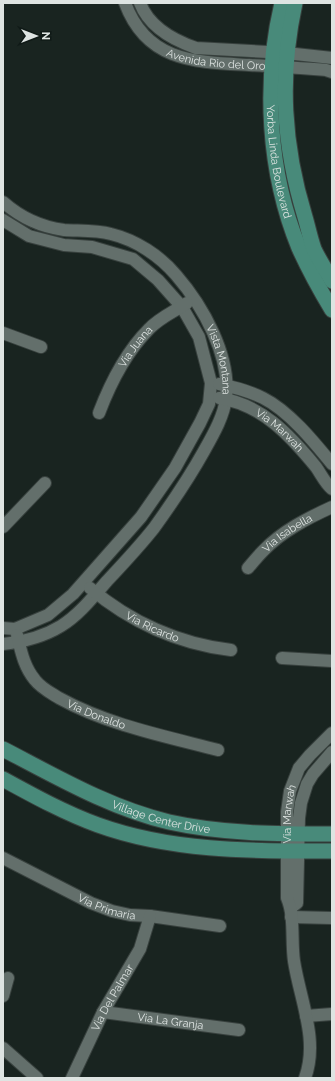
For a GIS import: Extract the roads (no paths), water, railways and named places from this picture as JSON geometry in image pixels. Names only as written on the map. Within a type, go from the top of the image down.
[{"type":"main road","name":"Yorba Linda Boulevard","points":[[282,3],[277,25],[279,60],[284,86],[287,135],[293,174],[315,249],[332,281]]},
{"type":"main road","name":"Yorba Linda Boulevard","points":[[294,3],[288,32],[279,60],[271,100],[272,133],[278,173],[286,209],[299,248],[314,280],[332,310]]},
{"type":"main road","name":"Village Center Drive","points":[[3,749],[100,799],[168,822],[230,832],[332,834]]},
{"type":"main road","name":"Village Center Drive","points":[[3,779],[72,815],[119,832],[152,840],[190,847],[332,851]]},
{"type":"street","name":"Avenida Rio del Oro","points":[[125,3],[129,16],[145,36],[162,50],[184,59],[206,63],[332,58]]},
{"type":"street","name":"Avenida Rio del Oro","points":[[140,3],[142,9],[154,25],[184,44],[196,48],[279,60],[332,72]]},
{"type":"street","name":"Vista Montana","points":[[3,644],[38,637],[60,627],[75,616],[139,546],[176,497],[212,437],[226,399],[222,355],[206,317],[186,286],[168,266],[138,244],[110,234],[64,230],[50,227],[5,212]]},
{"type":"street","name":"Vista Montana","points":[[3,628],[16,629],[48,615],[84,583],[141,517],[175,468],[200,423],[209,404],[211,383],[199,337],[182,306],[158,280],[133,259],[92,247],[64,246],[29,236],[5,212]]},
{"type":"street","name":"Via Juana","points":[[99,413],[106,393],[128,355],[149,328],[194,299]]},
{"type":"street","points":[[3,333],[41,347]]},
{"type":"street","name":"Via Marwah","points":[[211,383],[241,389],[263,398],[274,405],[302,431],[332,464]]},
{"type":"street","name":"Via Marwah","points":[[210,397],[226,399],[253,409],[266,416],[279,426],[305,454],[332,489]]},
{"type":"street","points":[[3,527],[45,483]]},
{"type":"street","name":"Via Isabella","points":[[248,568],[263,550],[287,532],[309,517],[332,506]]},
{"type":"street","name":"Via Ricardo","points":[[84,583],[110,605],[134,620],[155,629],[197,643],[214,648],[231,650]]},
{"type":"street","name":"Via Donaldo","points":[[16,629],[26,668],[36,681],[48,691],[97,716],[127,726],[218,750]]},
{"type":"street","points":[[282,658],[332,661]]},
{"type":"street","name":"Via Marwah","points":[[293,834],[288,803],[294,779],[299,768],[332,733]]},
{"type":"street","name":"Via Marwah","points":[[305,1078],[310,1058],[310,1038],[294,960],[291,913],[287,898],[293,834],[301,803],[307,784],[320,764],[332,752]]},
{"type":"street","name":"Via Primaria","points":[[3,858],[91,903],[112,911],[124,914],[150,916],[220,926]]},
{"type":"street","points":[[291,913],[332,918]]},
{"type":"street","name":"Via Del Palmar","points":[[72,1078],[103,1012],[140,949],[150,916]]},
{"type":"street","points":[[3,996],[8,978]]},
{"type":"street","name":"Via La Granja","points":[[103,1012],[238,1030]]},
{"type":"street","points":[[306,1016],[332,1014]]},
{"type":"street","points":[[3,1048],[37,1078]]}]
